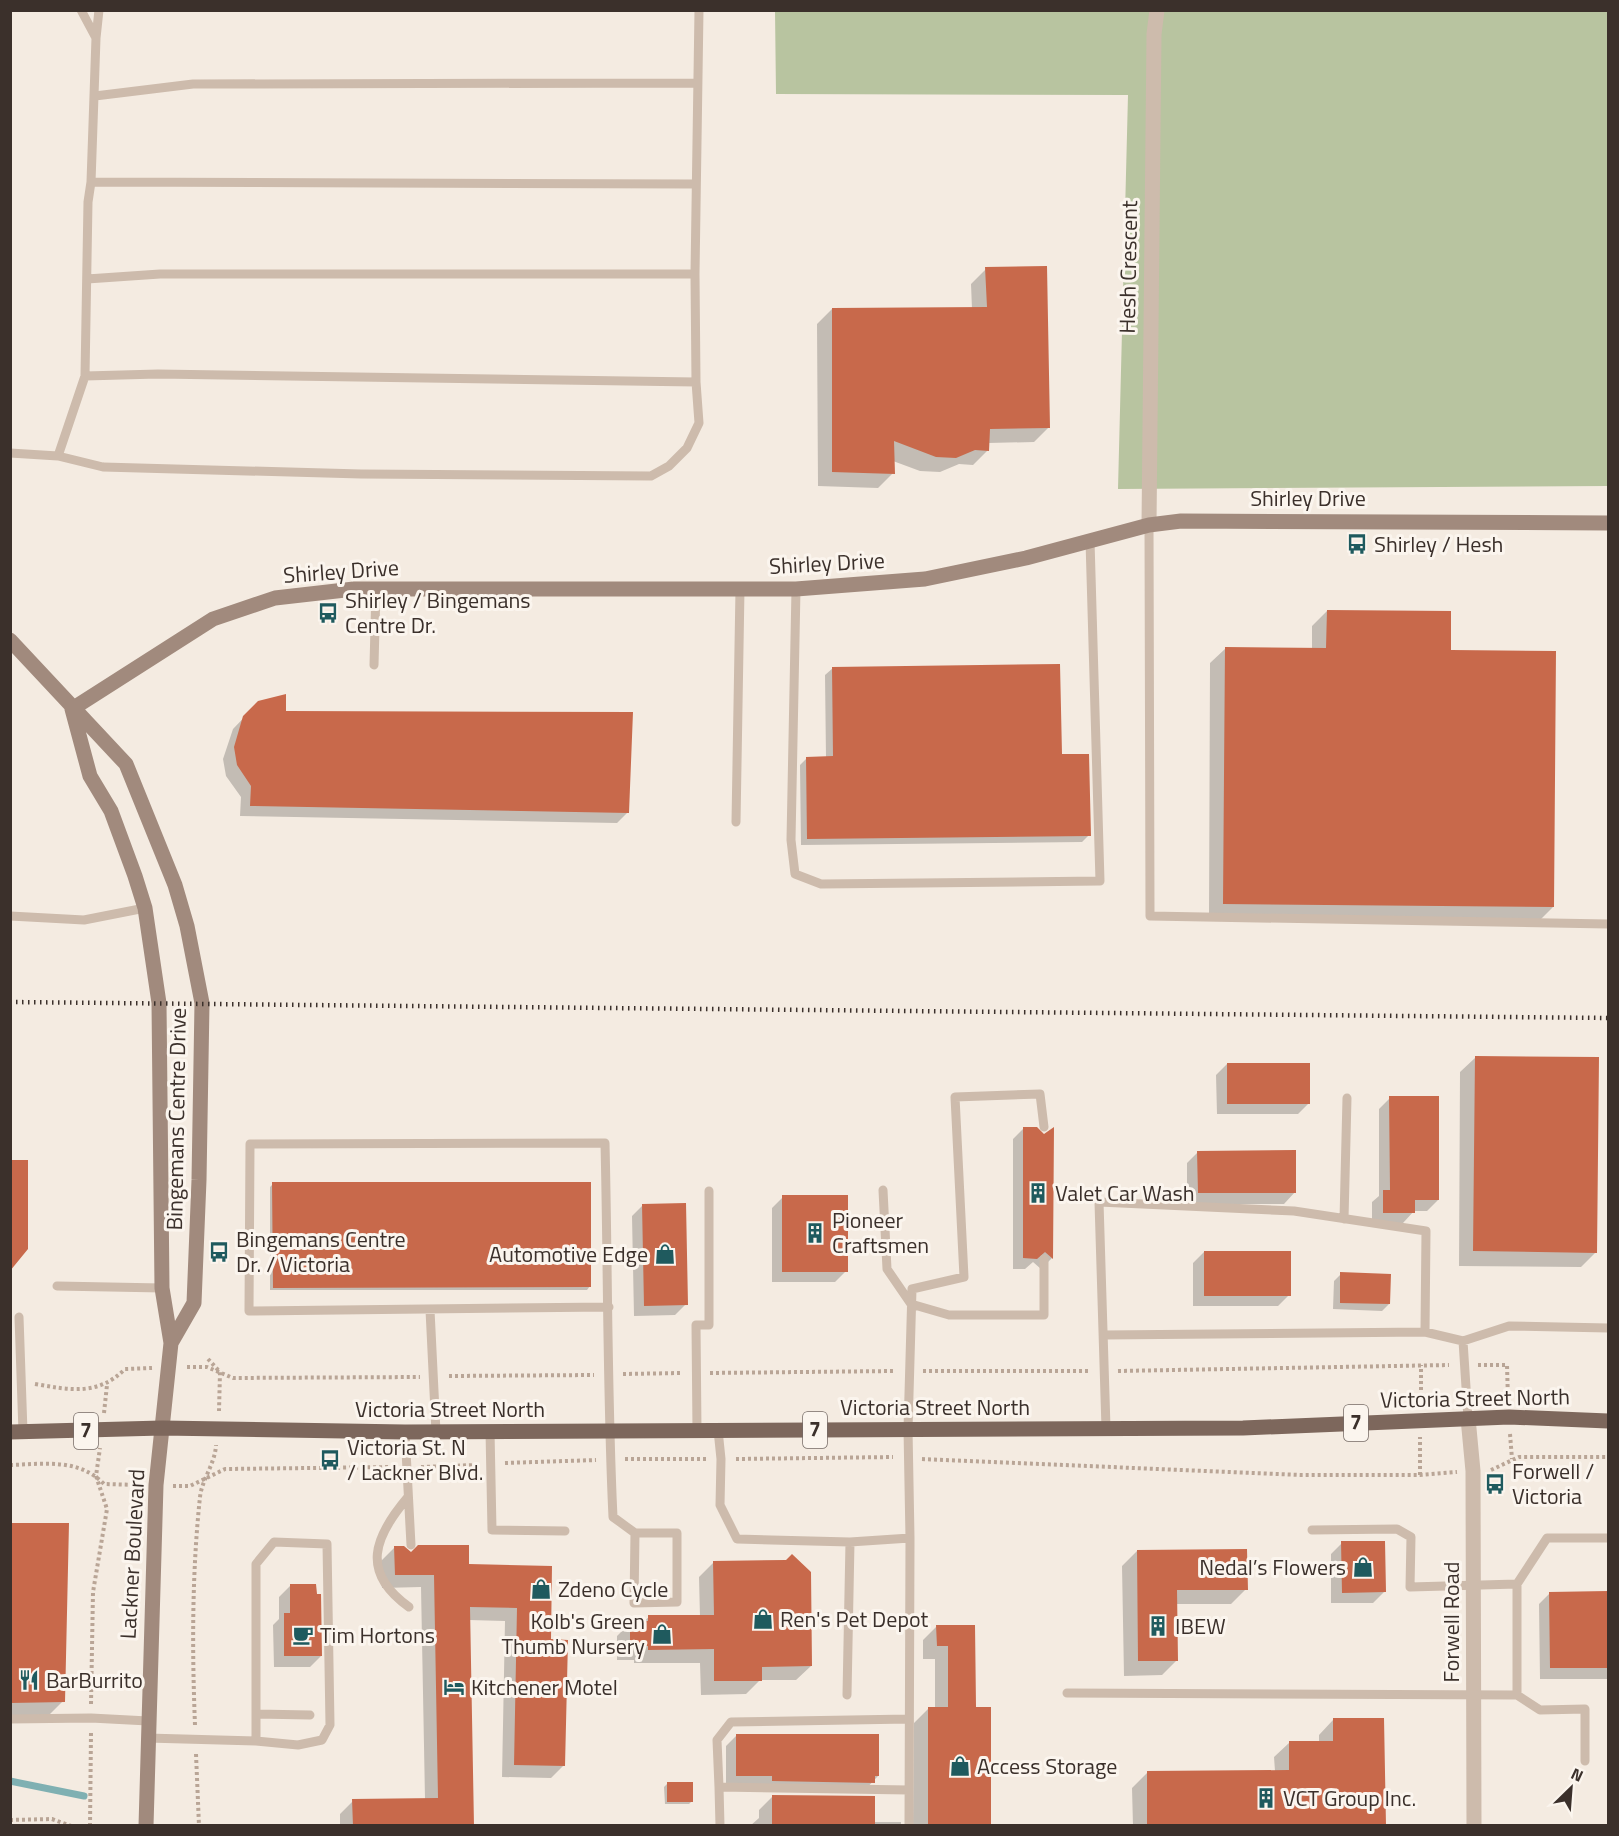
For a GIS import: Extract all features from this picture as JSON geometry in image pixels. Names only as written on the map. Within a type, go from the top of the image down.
[{"type":"main road","name":"Shirley Drive","points":[[72,709],[213,619],[275,598],[354,589],[796,589],[925,579],[1026,558],[1149,525],[1181,521],[1608,523]]},
{"type":"main road","name":"Bingemans Centre Drive","points":[[10,640],[126,765],[175,885],[187,926],[202,1003],[203,1054],[194,1303],[171,1343]]},
{"type":"main road","name":"Bingemans Centre Drive","points":[[72,709],[90,776],[111,811],[145,908],[159,1003],[162,1288],[171,1343],[162,1428]]},
{"type":"main road","name":"Victoria Street North","points":[[17,1432],[162,1428],[435,1432],[1243,1428],[1468,1418],[1608,1421]]},
{"type":"main road","name":"Lackner Boulevard","points":[[146,1826],[156,1485],[162,1428]]},
{"type":"street","name":"Hesh Crescent","points":[[1149,525],[1153,82],[1157,10]]},
{"type":"street","name":"Forwell Road","points":[[1468,1418],[1473,1471],[1474,1826]]},
{"type":"lane","points":[[81,10],[96,38]]},
{"type":"lane","points":[[58,456],[85,376],[88,202],[91,182],[99,10]]},
{"type":"lane","points":[[10,453],[58,456],[103,467],[361,474],[651,476],[669,466],[687,448],[699,423],[696,382],[695,184],[699,10]]},
{"type":"lane","points":[[95,96],[193,84],[697,83]]},
{"type":"lane","points":[[91,182],[695,184]]},
{"type":"lane","points":[[87,279],[160,274],[695,274]]},
{"type":"lane","points":[[85,376],[158,374],[696,382]]},
{"type":"lane","points":[[1149,525],[1150,916],[1608,924]]},
{"type":"lane","points":[[796,589],[791,840],[795,874],[821,884],[1100,880],[1090,541]]},
{"type":"lane","points":[[374,665],[376,589]]},
{"type":"lane","points":[[736,822],[740,589]]},
{"type":"lane","points":[[10,916],[84,920],[145,908]]},
{"type":"lane","points":[[909,1826],[908,1429],[912,1289],[964,1277],[955,1097],[1040,1094],[1044,1127]]},
{"type":"lane","points":[[1344,1219],[1347,1098]]},
{"type":"lane","points":[[609,1307],[249,1311],[250,1144],[605,1143],[609,1307],[610,1431],[613,1517],[635,1533],[677,1533],[677,1602],[634,1603],[635,1533]]},
{"type":"lane","points":[[883,1190],[887,1269],[911,1304],[949,1315],[1044,1315],[1044,1258]]},
{"type":"lane","points":[[697,1431],[696,1325],[709,1325],[709,1191]]},
{"type":"lane","points":[[1106,1428],[1100,1202],[1294,1211],[1426,1231],[1425,1332]]},
{"type":"lane","points":[[57,1286],[162,1288]]},
{"type":"lane","points":[[430,1310],[435,1432]]},
{"type":"lane","points":[[17,1432],[22,1382],[19,1317]]},
{"type":"lane","points":[[1104,1335],[1425,1332],[1463,1341],[1509,1326],[1608,1328]]},
{"type":"lane","points":[[1463,1341],[1468,1418]]},
{"type":"lane","points":[[718,1430],[721,1459],[720,1504],[736,1539],[850,1542],[910,1538]]},
{"type":"lane","points":[[490,1431],[492,1530],[565,1531]]},
{"type":"lane","points":[[405,1432],[411,1545]]},
{"type":"lane","points":[[408,1497],[389,1519],[379,1544],[378,1570],[391,1593],[410,1607]]},
{"type":"lane","points":[[1312,1530],[1397,1529],[1411,1537],[1410,1587],[1518,1584]]},
{"type":"lane","points":[[1517,1695],[1518,1584],[1547,1538],[1608,1538]]},
{"type":"lane","points":[[147,1738],[256,1741],[298,1745],[322,1740],[330,1725],[327,1544],[274,1542],[256,1564],[256,1741]]},
{"type":"lane","points":[[847,1695],[850,1542]]},
{"type":"lane","points":[[1067,1693],[1517,1695],[1540,1710],[1585,1709],[1585,1761]]},
{"type":"lane","points":[[256,1714],[310,1715]]},
{"type":"lane","points":[[10,1719],[91,1718],[148,1721]]},
{"type":"lane","points":[[720,1826],[717,1740],[731,1722],[909,1719]]},
{"type":"lane","points":[[719,1787],[909,1790]]},
{"type":"path","points":[[208,1359],[220,1372],[221,1384]]},
{"type":"path","name":"Victoria Street North","points":[[1494,1364],[1507,1365],[1507,1380]]},
{"type":"path","points":[[1421,1365],[1421,1381]]},
{"type":"path","name":"Victoria Street North","points":[[1123,1371],[1434,1365]]},
{"type":"path","name":"Victoria Street North","points":[[207,1367],[233,1378],[400,1377]]},
{"type":"path","points":[[22,1382],[74,1389],[99,1388],[131,1368]]},
{"type":"path","name":"Victoria Street North","points":[[712,1373],[887,1371]]},
{"type":"path","name":"Victoria Street North","points":[[934,1371],[1083,1371]]},
{"type":"path","points":[[626,1374],[673,1373]]},
{"type":"path","name":"Victoria Street North","points":[[448,1376],[582,1375]]},
{"type":"path","points":[[106,1390],[107,1384]]},
{"type":"path","points":[[1510,1448],[1512,1459]]},
{"type":"path","points":[[751,1458],[885,1457]]},
{"type":"path","points":[[1490,1471],[1512,1459],[1608,1457]]},
{"type":"path","points":[[199,1826],[193,1617],[200,1494],[215,1459]]},
{"type":"path","points":[[630,1459],[700,1459]]},
{"type":"path","points":[[1420,1459],[1420,1475]]},
{"type":"path","points":[[505,1463],[587,1460]]},
{"type":"path","points":[[942,1461],[1300,1475],[1420,1475],[1444,1472]]},
{"type":"path","points":[[10,1465],[77,1466],[97,1474],[104,1484]]},
{"type":"path","points":[[428,1467],[466,1466]]},
{"type":"path","points":[[190,1486],[225,1469],[378,1468]]},
{"type":"path","points":[[90,1826],[93,1592],[107,1509],[97,1474]]},
{"type":"path","points":[[10,1820],[52,1819],[71,1826]]},
{"type":"green space","points":[[775,11],[1608,11],[1608,486],[1118,489],[1128,95],[776,94]]},
{"type":"building","points":[[1047,266],[1050,428],[990,429],[989,451],[975,450],[956,458],[936,457],[894,441],[895,474],[832,472],[832,308],[987,307],[985,267]]},
{"type":"building","points":[[1327,610],[1451,611],[1451,650],[1556,651],[1554,907],[1223,904],[1225,647],[1326,648]]},
{"type":"building","points":[[1060,664],[1062,754],[1089,754],[1091,836],[807,839],[806,757],[833,756],[832,667]]},
{"type":"building","points":[[286,694],[286,711],[633,712],[629,813],[250,806],[251,786],[237,765],[234,747],[243,716],[258,701]]},
{"type":"building","points":[[1475,1056],[1599,1057],[1597,1253],[1473,1251]]},
{"type":"building","points":[[1227,1063],[1310,1063],[1310,1104],[1227,1104]]},
{"type":"building","points":[[1389,1096],[1439,1096],[1439,1200],[1415,1200],[1415,1213],[1383,1213],[1383,1190],[1390,1190]]},
{"type":"building","name":"Valet Car Wash","points":[[1023,1127],[1037,1127],[1044,1134],[1054,1127],[1053,1259],[1045,1252],[1037,1259],[1023,1258]]},
{"type":"building","points":[[1296,1150],[1296,1193],[1198,1193],[1197,1151]]},
{"type":"building","points":[[10,1160],[28,1160],[28,1249],[10,1271]]},
{"type":"building","points":[[272,1182],[591,1182],[591,1287],[273,1288]]},
{"type":"building","name":"Pioneer Craftsmen","points":[[782,1195],[848,1195],[848,1272],[782,1272]]},
{"type":"building","name":"Automotive Edge","points":[[686,1203],[688,1305],[644,1306],[642,1204]]},
{"type":"building","points":[[1204,1251],[1291,1251],[1291,1296],[1204,1296]]},
{"type":"building","points":[[1340,1272],[1391,1274],[1390,1304],[1340,1303]]},
{"type":"building","points":[[10,1523],[69,1523],[65,1702],[10,1703]]},
{"type":"building","name":"Nedal’s Flowers","points":[[1341,1541],[1385,1541],[1386,1592],[1342,1593]]},
{"type":"building","points":[[418,1545],[469,1545],[469,1564],[552,1566],[551,1639],[568,1640],[565,1766],[514,1765],[517,1608],[470,1607],[474,1826],[353,1826],[352,1799],[438,1798],[434,1575],[395,1575],[394,1546],[404,1546],[411,1552]]},
{"type":"building","name":"IBEW","points":[[1247,1549],[1248,1590],[1177,1590],[1178,1661],[1138,1661],[1137,1550]]},
{"type":"building","name":"Ren's Pet Depot","points":[[792,1554],[811,1572],[812,1666],[762,1667],[762,1681],[714,1681],[714,1649],[648,1650],[648,1646],[630,1646],[630,1621],[648,1621],[648,1615],[714,1615],[713,1561],[786,1560]]},
{"type":"building","name":"Tim Hortons","points":[[290,1584],[316,1584],[317,1594],[321,1594],[322,1656],[284,1656],[284,1613],[290,1613]]},
{"type":"building","points":[[1608,1591],[1608,1668],[1550,1668],[1549,1592]]},
{"type":"building","name":"Access Storage","points":[[936,1625],[975,1625],[976,1707],[991,1707],[991,1826],[928,1826],[928,1707],[948,1707],[948,1646],[937,1646]]},
{"type":"building","name":"VCT Group Inc.","points":[[1333,1718],[1384,1718],[1386,1826],[1147,1826],[1147,1771],[1289,1770],[1289,1741],[1333,1741]]},
{"type":"building","points":[[736,1734],[879,1734],[879,1776],[875,1776],[875,1783],[772,1781],[772,1776],[736,1776]]},
{"type":"building","points":[[667,1782],[693,1782],[693,1802],[667,1802]]},
{"type":"building","points":[[772,1795],[875,1796],[875,1826],[772,1826]]},
{"type":"waterway","points":[[10,1781],[84,1796]]},
{"type":"railway","points":[[10,1002],[1608,1018]]},
{"type":"place","name":"Shirley / Hesh","points":[[1357,544]]},
{"type":"place","name":"Shirley / Bingemans Centre Dr.","points":[[328,613]]},
{"type":"place","name":"Valet Car Wash","points":[[1038,1193]]},
{"type":"place","name":"Pioneer Craftsmen","points":[[815,1233]]},
{"type":"place","name":"Bingemans Centre Dr. / Victoria","points":[[219,1252]]},
{"type":"place","name":"Automotive Edge","points":[[665,1254]]},
{"type":"place","name":"Victoria St. N / Lackner Blvd.","points":[[330,1460]]},
{"type":"place","name":"Forwell / Victoria","points":[[1495,1484]]},
{"type":"place","name":"Nedal’s Flowers","points":[[1363,1567]]},
{"type":"place","name":"Zdeno Cycle","points":[[541,1589]]},
{"type":"place","name":"Ren's Pet Depot","points":[[763,1619]]},
{"type":"place","name":"IBEW","points":[[1158,1626]]},
{"type":"place","name":"Kolb's Green Thumb Nursery","points":[[662,1634]]},
{"type":"place","name":"Tim Hortons","points":[[303,1635]]},
{"type":"place","name":"BarBurrito","points":[[29,1680]]},
{"type":"place","name":"Kitchener Motel","points":[[454,1687]]},
{"type":"place","name":"Access Storage","points":[[960,1766]]},
{"type":"place","name":"VCT Group Inc.","points":[[1266,1798]]}]
